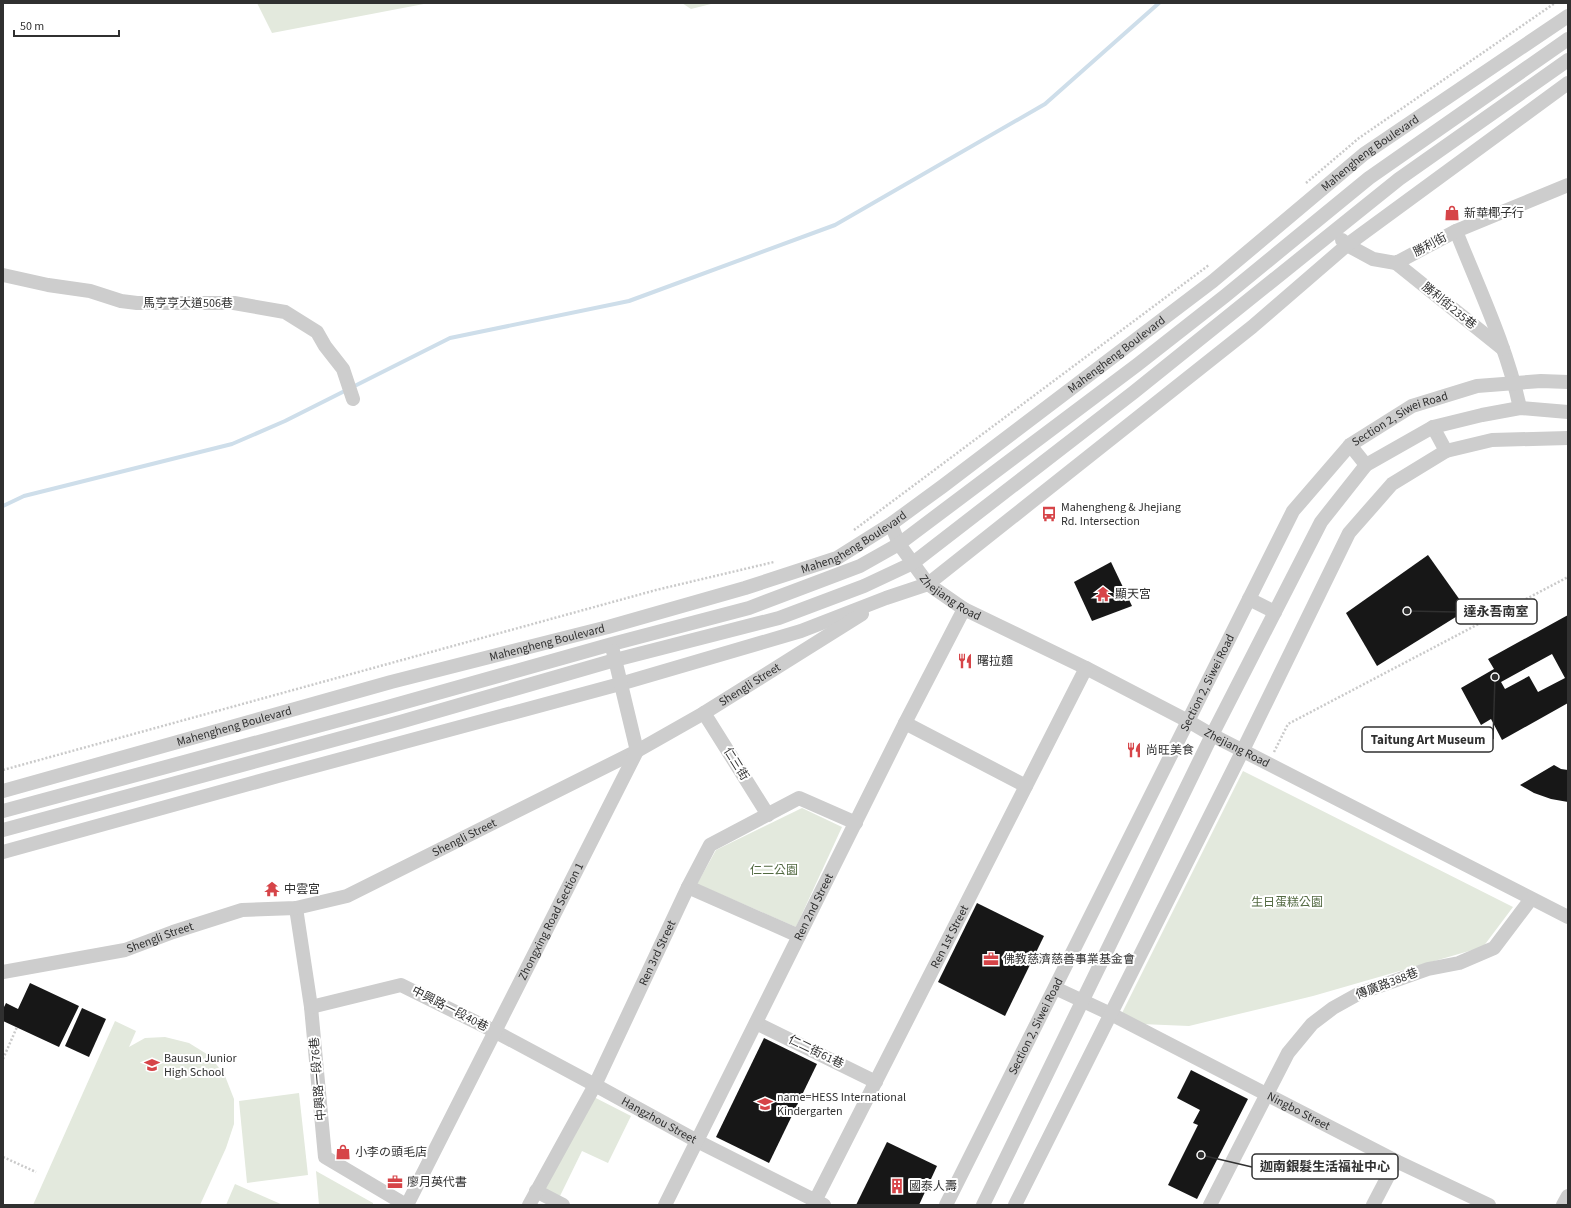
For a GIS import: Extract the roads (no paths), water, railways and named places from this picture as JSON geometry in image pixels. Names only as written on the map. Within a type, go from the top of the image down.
[{"type":"street","name":"Mahengheng Boulevard","points":[[3,791],[392,682],[608,627],[745,588],[837,558],[891,524],[1213,281],[1364,154],[1568,16]]},
{"type":"street","name":"Mahengheng Boulevard","points":[[3,811],[63,796],[612,644],[750,608],[860,566],[899,544],[1041,437],[1225,296],[1369,178],[1568,39]]},
{"type":"street","points":[[3,830],[400,722],[615,660],[779,618],[864,586],[913,563],[1056,453],[1237,310],[1399,179],[1568,60]]},
{"type":"street","points":[[3,852],[620,684],[801,631],[886,598],[928,584],[1252,327],[1347,245],[1568,83]]},
{"type":"street","name":"勝利街","points":[[1396,263],[1456,231],[1568,185]]},
{"type":"street","points":[[1309,201],[1321,217],[1347,245],[1373,259],[1396,263]]},
{"type":"street","points":[[1456,231],[1503,349],[1515,383],[1520,408]]},
{"type":"street","name":"勝利街235巷","points":[[1396,263],[1503,349]]},
{"type":"street","name":"馬亨亨大道506巷","points":[[3,275],[48,285],[90,291],[121,301],[137,303],[234,303],[285,312],[317,332],[325,346],[343,369],[353,398]]},
{"type":"street","points":[[1213,281],[1225,296]]},
{"type":"street","points":[[1237,310],[1252,327]]},
{"type":"street","name":"Section 2, Siwei Road","points":[[946,1205],[1293,510],[1350,445],[1412,406],[1477,386],[1541,381],[1568,382]]},
{"type":"street","name":"Section 2, Siwei Road","points":[[984,1205],[1212,735],[1321,522],[1366,465],[1433,427],[1482,415],[1520,408],[1568,412]]},
{"type":"street","points":[[1028,422],[1041,437]]},
{"type":"street","points":[[1433,427],[1446,451]]},
{"type":"street","points":[[1015,1205],[1243,750],[1349,533],[1392,484],[1446,451],[1492,440],[1568,438]]},
{"type":"street","points":[[1350,445],[1366,465]]},
{"type":"street","points":[[1056,453],[1070,471]]},
{"type":"street","name":"Zhejiang Road","points":[[891,524],[899,544],[928,584],[964,609],[1086,668],[1212,735],[1568,917]]},
{"type":"street","name":"Shengli Street","points":[[3,972],[125,950],[173,932],[242,910],[296,908],[347,896],[637,751],[704,713],[835,632],[886,598]]},
{"type":"street","points":[[1249,599],[1275,612]]},
{"type":"street","name":"Ren 2nd Street","points":[[665,1205],[905,723],[964,609]]},
{"type":"street","points":[[608,627],[620,684],[637,751]]},
{"type":"street","name":"Ren 1st Street","points":[[818,1203],[876,1082],[1086,668]]},
{"type":"street","name":"仁三街","points":[[704,713],[768,815]]},
{"type":"street","points":[[905,723],[1026,786]]},
{"type":"street","name":"Zhongxing Road Section 1","points":[[407,1205],[496,1032],[637,751]]},
{"type":"street","points":[[58,776],[63,796]]},
{"type":"street","name":"Ren 3rd Street","points":[[529,1205],[595,1085],[688,887],[710,844],[799,798],[856,823]]},
{"type":"street","points":[[71,812],[75,832]]},
{"type":"street","points":[[688,887],[799,936]]},
{"type":"street","name":"傳廣路388巷","points":[[1210,1205],[1292,1049],[1312,1024],[1333,1008],[1360,993],[1428,969],[1459,963],[1494,948],[1531,899]]},
{"type":"street","name":"中興路一段76巷","points":[[296,908],[311,1007],[325,1157],[407,1205]]},
{"type":"street","name":"中興路一段40巷","points":[[311,1007],[401,985],[496,1032]]},
{"type":"street","name":"Ningbo Street","points":[[1054,988],[1111,1014],[1396,1161],[1489,1205]]},
{"type":"street","name":"仁二街61巷","points":[[756,1023],[876,1082]]},
{"type":"street","name":"Hangzhou Street","points":[[496,1032],[697,1141],[818,1203]]},
{"type":"street","points":[[1374,1205],[1396,1161]]},
{"type":"street","points":[[536,1191],[564,1205]]},
{"type":"street","points":[[1563,1205],[1568,1196]]},
{"type":"waterway","points":[[3,506],[24,496],[232,444],[285,421],[450,338],[629,301],[835,225],[1045,104],[1159,3]]},
{"type":"place","name":"新華椰子行","points":[[1452,213]]},
{"type":"place","name":"Mahengheng & Jhejiang Rd. Intersection","points":[[1049,514]]},
{"type":"place","name":"顯天宮","points":[[1103,594]]},
{"type":"place","name":"達永吾南室","points":[[1407,611]]},
{"type":"place","name":"曙拉麵","points":[[965,661]]},
{"type":"place","name":"Taitung Art Museum","points":[[1495,677]]},
{"type":"place","name":"尚旺美食","points":[[1134,750]]},
{"type":"place","name":"中雲宮","points":[[272,889]]},
{"type":"place","name":"佛教慈濟慈善事業基金會","points":[[991,959]]},
{"type":"place","name":"Bausun Junior High School","points":[[152,1065]]},
{"type":"place","name":"name=HESS International Kindergarten","points":[[765,1104]]},
{"type":"place","name":"小李の頭毛店","points":[[343,1152]]},
{"type":"place","name":"迦南銀髮生活福祉中心","points":[[1201,1155]]},
{"type":"place","name":"廖月英代書","points":[[395,1182]]},
{"type":"place","name":"國泰人壽","points":[[897,1186]]},
{"type":"park label","name":"仁二公園","points":[[774,870]]},
{"type":"park label","name":"生日蛋糕公園","points":[[1287,902]]}]
